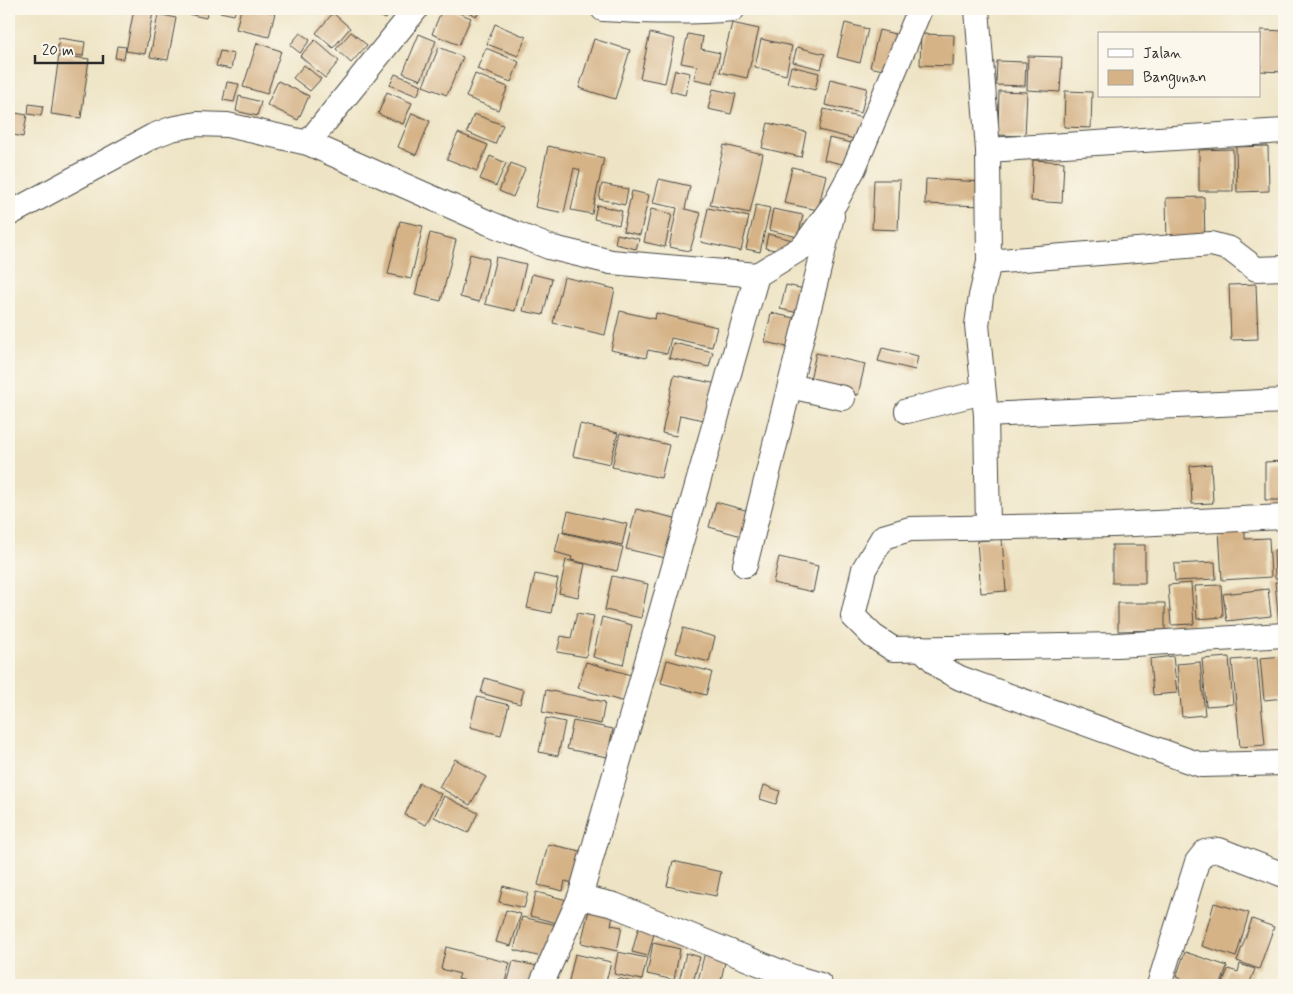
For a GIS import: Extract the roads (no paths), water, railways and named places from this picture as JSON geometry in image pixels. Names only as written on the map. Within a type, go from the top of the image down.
[{"type":"street","points":[[308,143],[416,9]]},
{"type":"street","points":[[603,9],[647,12],[698,12],[733,9]]},
{"type":"street","points":[[9,214],[153,136],[171,129],[197,124],[227,125],[308,143],[489,223],[549,247],[611,262],[757,276],[803,247],[835,202],[854,168],[920,9]]},
{"type":"street","points":[[976,9],[988,150],[989,262],[977,325],[986,415],[988,527]]},
{"type":"street","points":[[988,150],[1284,130]]},
{"type":"street","points":[[745,565],[835,202]]},
{"type":"street","points":[[989,262],[1212,244],[1230,249],[1256,269],[1284,268]]},
{"type":"street","points":[[541,985],[580,897],[757,276]]},
{"type":"street","points":[[790,386],[843,398]]},
{"type":"street","points":[[907,411],[984,392]]},
{"type":"street","points":[[986,415],[1284,401]]},
{"type":"street","points":[[1284,517],[1112,525],[910,529],[883,537],[864,569],[853,616],[873,636],[893,649],[1117,645],[1284,635]]},
{"type":"street","points":[[921,648],[943,669],[960,678],[1202,765],[1284,762]]},
{"type":"street","points":[[1159,985],[1197,862],[1205,852],[1219,850],[1284,875]]},
{"type":"street","points":[[580,897],[614,905],[793,977],[820,985]]}]
